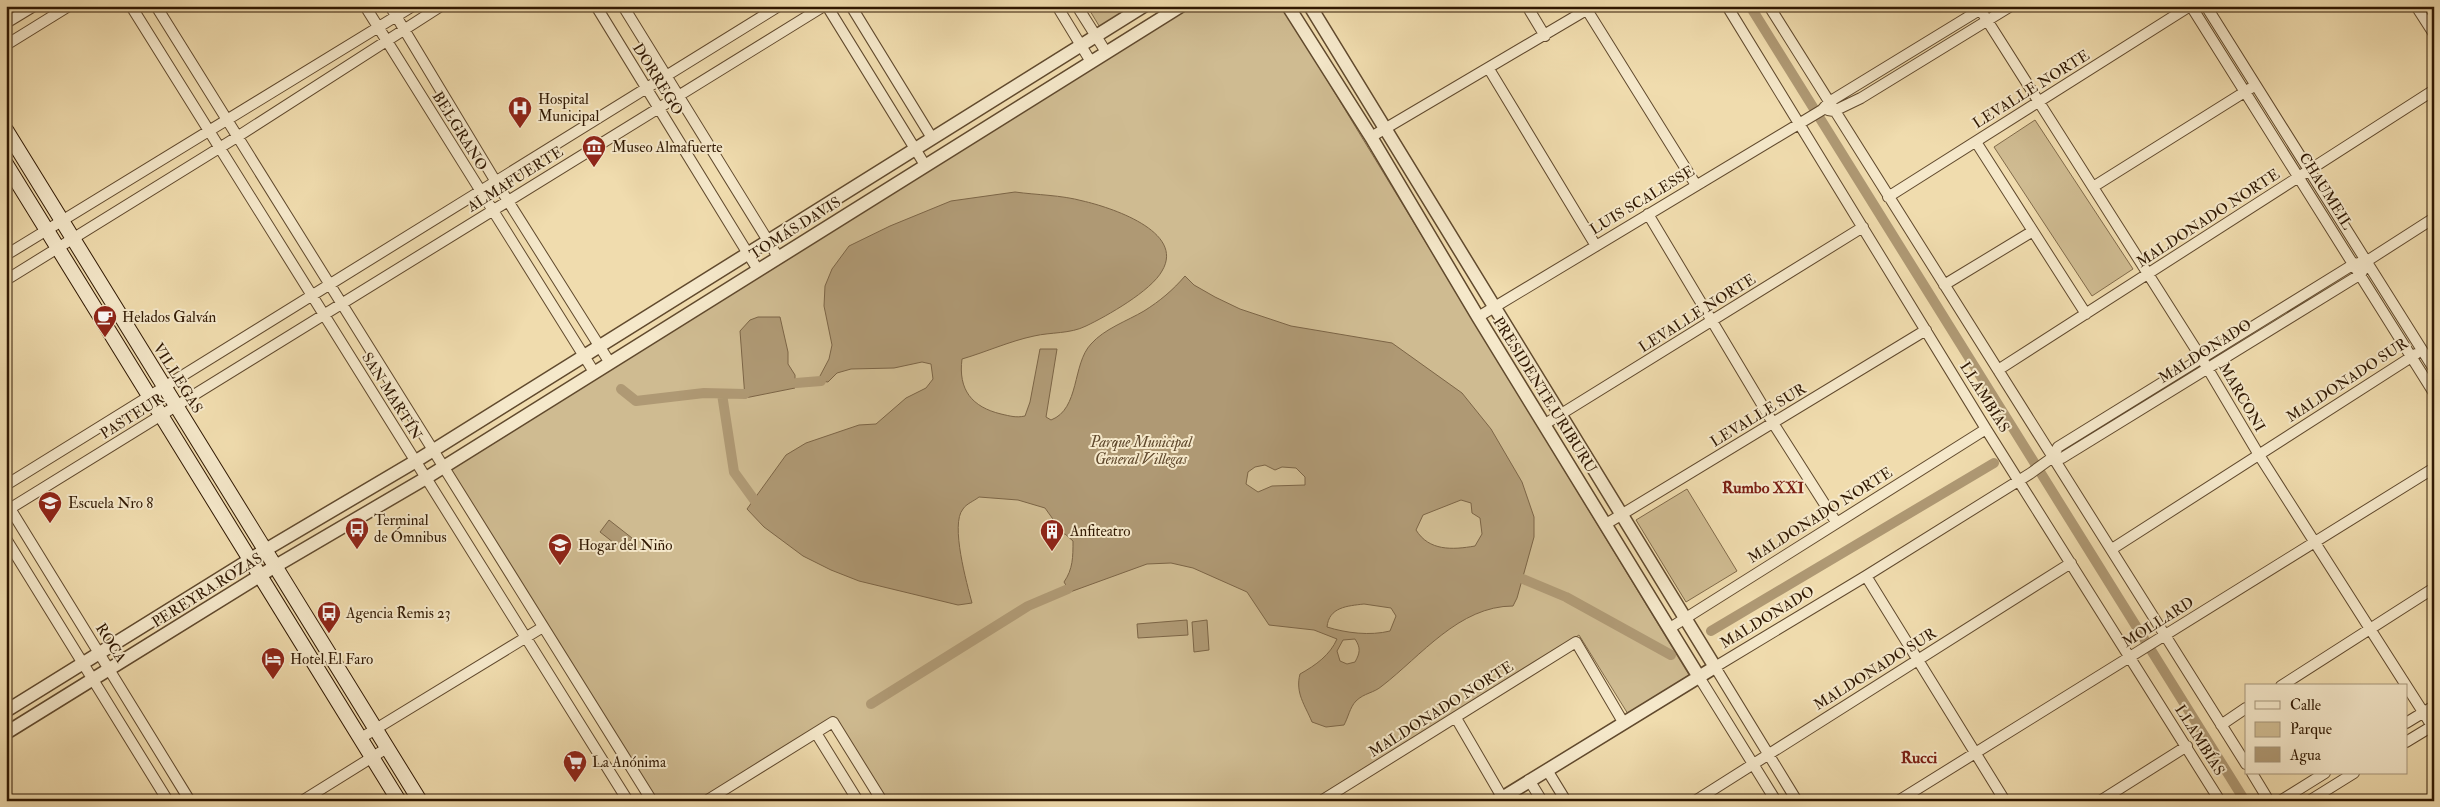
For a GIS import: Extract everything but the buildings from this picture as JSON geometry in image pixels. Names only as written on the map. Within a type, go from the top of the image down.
[{"type":"main road","name":"VILLEGAS","points":[[6,130],[420,801]]},
{"type":"main road","points":[[6,164],[259,577],[399,801]]},
{"type":"street","points":[[6,24],[34,6]]},
{"type":"street","points":[[6,45],[68,6]]},
{"type":"street","name":"SAN MARTÍN","points":[[131,6],[628,801]]},
{"type":"street","name":"SAN MARTÍN","points":[[156,6],[652,801]]},
{"type":"street","name":"BELGRANO","points":[[364,6],[594,372]]},
{"type":"street","name":"BELGRANO","points":[[390,6],[508,202],[610,363]]},
{"type":"street","points":[[6,255],[412,6]]},
{"type":"street","points":[[6,280],[220,148],[441,6]]},
{"type":"street","name":"DORREGO","points":[[596,6],[758,270]]},
{"type":"street","name":"DORREGO","points":[[623,6],[778,257]]},
{"type":"street","name":"ALMAFUERTE","points":[[312,296],[779,6]]},
{"type":"street","points":[[826,6],[925,165]]},
{"type":"street","name":"ALMAFUERTE","points":[[324,315],[826,6]]},
{"type":"street","points":[[851,6],[932,138]]},
{"type":"street","points":[[1057,6],[1091,62]]},
{"type":"street","points":[[1077,6],[1106,52]]},
{"type":"street","name":"TOMÁS DAVIS","points":[[416,461],[1144,6]]},
{"type":"street","name":"TOMÁS DAVIS","points":[[426,478],[1181,6]]},
{"type":"street","name":"PRESIDENTE URIBURU","points":[[1288,6],[1371,138],[1478,317],[1776,801]]},
{"type":"street","name":"PRESIDENTE URIBURU","points":[[1310,6],[1797,801]]},
{"type":"street","points":[[1527,6],[1545,36]]},
{"type":"street","name":"LLAMBÍAS","points":[[1727,6],[1986,429],[2020,480],[2220,801]]},
{"type":"street","points":[[1834,111],[1861,98],[2011,6]]},
{"type":"street","name":"CHAUMEIL","points":[[2191,6],[2434,393]]},
{"type":"street","name":"LEVALLE NORTE","points":[[1888,197],[2191,6]]},
{"type":"street","name":"CHAUMEIL","points":[[2206,6],[2434,369]]},
{"type":"street","points":[[2416,6],[2434,34]]},
{"type":"street","name":"LUIS SCALESSE","points":[[1478,317],[1809,116],[1981,7]]},
{"type":"street","name":"MARCONI","points":[[1981,7],[1987,21],[2208,368],[2259,455],[2406,684]]},
{"type":"street","points":[[1371,138],[1590,8],[1696,185]]},
{"type":"street","points":[[1774,8],[1825,106]]},
{"type":"street","points":[[1489,69],[1596,246]]},
{"type":"street","points":[[2093,187],[2255,85]]},
{"type":"street","name":"MALDONADO NORTE","points":[[1998,370],[2434,90]]},
{"type":"street","name":"LUIS SCALESSE","points":[[1825,106],[1834,111]]},
{"type":"street","name":"LLAMBÍAS","points":[[1834,111],[1998,370],[2049,460],[2112,549],[2245,762]]},
{"type":"street","points":[[1976,142],[2086,314]]},
{"type":"street","points":[[1648,214],[1773,423],[1836,522]]},
{"type":"street","name":"MALDONADO","points":[[1500,799],[2020,480],[2049,460],[2058,447],[2354,264],[2367,261],[2434,218]]},
{"type":"street","name":"LEVALLE NORTE","points":[[1545,424],[1863,227]]},
{"type":"street","points":[[1944,285],[2033,231]]},
{"type":"street","points":[[2361,274],[2367,261]]},
{"type":"street","name":"MALDONADO","points":[[2049,460],[2062,458],[2361,274]]},
{"type":"street","name":"PASTEUR","points":[[6,485],[312,296]]},
{"type":"street","name":"PASTEUR","points":[[8,507],[161,416],[324,315]]},
{"type":"street","name":"LEVALLE SUR","points":[[1606,524],[1926,330]]},
{"type":"street","name":"MALDONADO SUR","points":[[2112,549],[2422,350]]},
{"type":"street","name":"MALDONADO NORTE","points":[[1670,628],[1986,429]]},
{"type":"street","name":"PEREYRA ROZAS","points":[[6,711],[249,560],[416,461]]},
{"type":"street","name":"MOLLARD","points":[[1898,801],[1975,751],[2156,642],[2434,468]]},
{"type":"street","name":"PEREYRA ROZAS","points":[[6,733],[274,567],[426,478]]},
{"type":"street","name":"ROCA","points":[[8,507],[190,801]]},
{"type":"street","points":[[6,539],[168,801]]},
{"type":"street","name":"MALDONADO SUR","points":[[1695,801],[2071,563]]},
{"type":"street","points":[[1866,576],[2006,801]]},
{"type":"street","points":[[2284,684],[2434,588]]},
{"type":"street","points":[[361,738],[543,627]]},
{"type":"street","name":"MALDONADO NORTE","points":[[1321,801],[1576,642],[1623,722]]},
{"type":"street","name":"MARCONI","points":[[2408,687],[2433,726]]},
{"type":"street","points":[[2408,722],[2434,706]]},
{"type":"street","points":[[2221,725],[2245,709]]},
{"type":"street","points":[[1456,718],[1500,799]]},
{"type":"street","points":[[706,801],[833,722],[882,801]]},
{"type":"street","points":[[2408,741],[2433,726]]},
{"type":"street","points":[[816,732],[858,801]]},
{"type":"street","points":[[2100,801],[2187,746]]},
{"type":"street","points":[[302,801],[387,748]]},
{"type":"street","points":[[1547,770],[1566,801]]},
{"type":"street","points":[[2253,774],[2270,801]]},
{"type":"street","points":[[2280,801],[2323,774]]},
{"type":"street","points":[[2308,801],[2352,774]]},
{"type":"street","points":[[1529,780],[1542,801]]},
{"type":"green space","points":[[1087,6],[1138,6],[1101,29]]},
{"type":"green space","name":"Parque Municipal General Villegas","points":[[1191,6],[1282,6],[1689,675],[1628,714],[1579,635],[1311,801],[887,801],[835,717],[698,801],[657,801],[449,469]]},
{"type":"green space","points":[[2035,120],[2133,269],[2092,296],[1994,147]]},
{"type":"green space","points":[[1687,489],[1737,571],[1686,602],[1636,520]]},
{"type":"water","points":[[1015,192],[1058,196],[1095,204],[1126,215],[1141,223],[1154,233],[1163,244],[1167,257],[1162,271],[1148,287],[1139,295],[1095,322],[1080,329],[1067,332],[1025,338],[962,359],[962,380],[969,396],[975,402],[982,407],[1001,414],[1016,417],[1025,416],[1030,402],[1040,349],[1057,349],[1046,417],[1051,420],[1067,406],[1081,363],[1091,344],[1109,330],[1144,311],[1171,291],[1185,276],[1194,285],[1240,309],[1291,326],[1392,343],[1462,393],[1491,429],[1522,482],[1534,517],[1534,537],[1513,606],[1493,608],[1475,614],[1458,623],[1382,686],[1356,701],[1344,725],[1326,727],[1312,722],[1300,693],[1299,681],[1300,674],[1322,659],[1331,650],[1337,639],[1314,630],[1269,625],[1247,592],[1193,568],[1171,563],[1147,564],[1070,592],[1064,582],[1071,568],[1073,541],[1065,534],[1057,533],[1055,522],[1045,508],[1018,500],[979,497],[964,507],[959,517],[959,540],[972,603],[958,605],[859,581],[803,556],[764,527],[747,509],[786,455],[806,443],[859,425],[876,424],[906,398],[926,388],[933,379],[931,364],[922,362],[894,368],[851,369],[837,373],[828,382],[821,381],[820,376],[829,359],[832,345],[824,306],[825,286],[832,269],[849,246],[890,226],[951,201]],"holes":[[[1265,465],[1275,470],[1282,467],[1296,468],[1305,477],[1305,485],[1272,486],[1258,492],[1246,484],[1248,472],[1255,467]],[[1461,500],[1471,503],[1472,513],[1480,518],[1482,534],[1475,546],[1450,548],[1434,545],[1427,542],[1416,530],[1423,515]],[[1364,604],[1391,608],[1396,616],[1390,631],[1358,633],[1327,627],[1331,615],[1345,607]],[[1355,639],[1357,642],[1359,650],[1355,662],[1347,664],[1340,661],[1337,651],[1343,640]]]},
{"type":"water","points":[[758,317],[780,317],[788,352],[788,364],[795,375],[795,388],[745,398],[740,331],[750,320]]},
{"type":"water","points":[[609,520],[632,538],[623,550],[600,532]]},
{"type":"water","points":[[1187,620],[1188,635],[1138,638],[1137,624]]},
{"type":"water","points":[[1207,620],[1209,650],[1194,652],[1192,622]]},
{"type":"waterway","points":[[1750,6],[2245,801]]},
{"type":"waterway","points":[[796,383],[821,381]]},
{"type":"waterway","points":[[621,389],[636,401],[704,393],[745,394]]},
{"type":"waterway","points":[[722,394],[734,472],[755,501]]},
{"type":"waterway","points":[[1711,631],[1994,463]]},
{"type":"waterway","points":[[1523,579],[1566,597],[1671,655]]},
{"type":"waterway","points":[[871,704],[1028,606],[1068,589]]},
{"type":"place","name":"Hospital Municipal","points":[[520,129]]},
{"type":"place","name":"Museo Almafuerte","points":[[594,168]]},
{"type":"place","name":"Helados Galván","points":[[105,338]]},
{"type":"place","name":"Escuela Nro 8","points":[[50,524]]},
{"type":"place","name":"Terminal de Ómnibus","points":[[357,550]]},
{"type":"place","name":"Anfiteatro","points":[[1052,552]]},
{"type":"place","name":"Hogar del Niño","points":[[560,566]]},
{"type":"place","name":"Agencia Remis 23","points":[[329,634]]},
{"type":"place","name":"Hotel El Faro","points":[[273,680]]},
{"type":"place","name":"La Anónima","points":[[575,783]]},
{"type":"district","name":"Rumbo XXI","points":[[1763,487]]},
{"type":"district","name":"Rucci","points":[[1919,757]]}]
